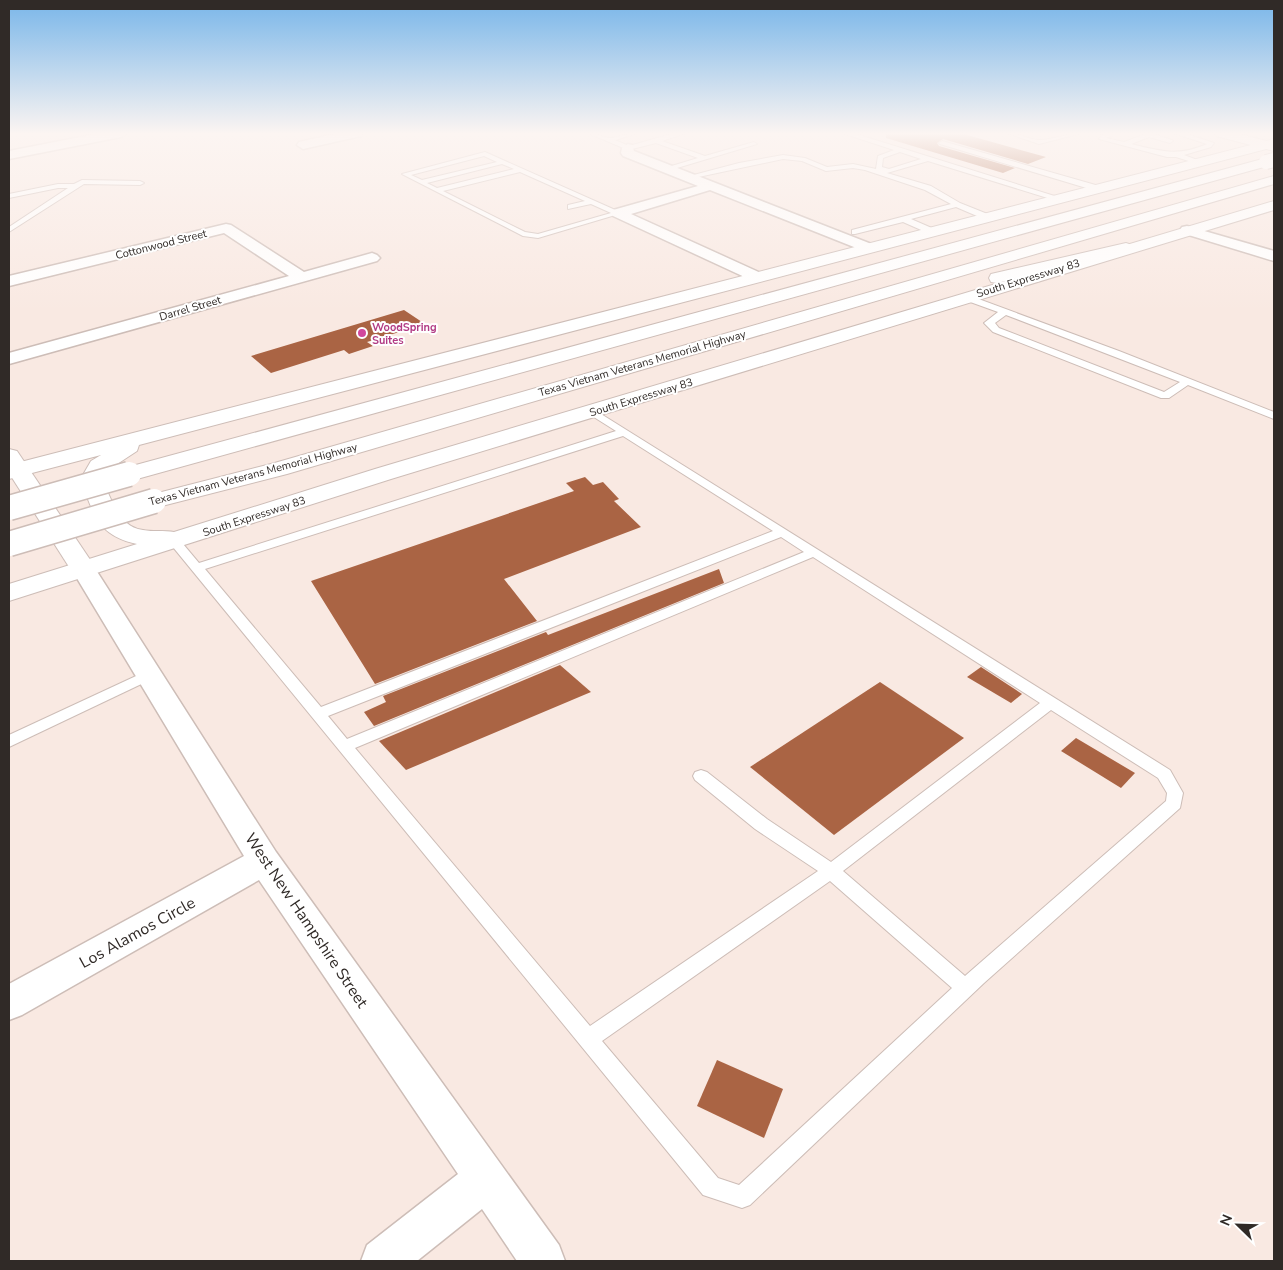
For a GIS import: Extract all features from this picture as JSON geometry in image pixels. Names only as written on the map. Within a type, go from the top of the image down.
[{"type":"main road","points":[[84,570],[12,465],[150,435],[1079,192]]},
{"type":"main road","points":[[453,386],[645,321],[976,229],[1088,192]]},
{"type":"main road","points":[[9,508],[453,386],[1133,192]]},
{"type":"main road","name":"Texas Vietnam Veterans Memorial Highway","points":[[9,544],[154,501],[279,469],[1232,192]]},
{"type":"main road","name":"South Expressway 83","points":[[9,593],[383,474],[593,412],[1126,248],[1274,205]]},
{"type":"main road","points":[[279,469],[536,409],[919,296],[1126,248]]},
{"type":"main road","points":[[150,435],[118,452],[106,461],[100,466],[91,480],[113,526],[127,534],[150,539],[180,539]]},
{"type":"street","points":[[618,213],[689,192]]},
{"type":"street","points":[[727,192],[870,248]]},
{"type":"street","points":[[618,213],[757,277]]},
{"type":"street","name":"Cottonwood Street","points":[[9,282],[226,228],[301,277]]},
{"type":"street","points":[[1187,230],[1274,256]]},
{"type":"street","name":"Darrel Street","points":[[9,359],[372,258]]},
{"type":"street","name":"West New Hampshire Street","points":[[84,570],[264,861],[544,1261]]},
{"type":"street","name":"Los Alamos Circle","points":[[9,1003],[264,861]]},
{"type":"street","points":[[383,1261],[486,1179]]},
{"type":"lane","points":[[9,196],[27,192]]},
{"type":"lane","points":[[9,230],[66,192]]},
{"type":"lane","points":[[440,192],[523,234],[538,236],[618,213]]},
{"type":"lane","points":[[935,192],[957,205],[987,217]]},
{"type":"lane","points":[[1038,192],[1057,198]]},
{"type":"lane","points":[[556,194],[577,195],[618,213]]},
{"type":"lane","points":[[571,207],[592,201]]},
{"type":"lane","points":[[854,232],[957,205]]},
{"type":"lane","points":[[904,219],[931,231]]},
{"type":"lane","points":[[965,297],[1274,416]]},
{"type":"lane","points":[[1006,312],[989,323],[996,330],[1164,396],[1188,382]]},
{"type":"lane","points":[[180,539],[196,568],[711,1187],[742,1197],[966,988],[1174,804],[1175,793],[1164,774],[593,412]]},
{"type":"lane","points":[[196,568],[625,432]]},
{"type":"lane","points":[[318,714],[782,532]]},
{"type":"lane","points":[[344,746],[815,552]]},
{"type":"lane","points":[[9,741],[149,675]]},
{"type":"lane","points":[[588,1039],[831,871],[1051,702]]},
{"type":"lane","points":[[701,776],[760,824],[831,871],[966,988]]},
{"type":"building","name":"WoodSpring Suites","points":[[404,310],[425,324],[367,342],[373,346],[349,354],[344,350],[271,373],[251,356]]},
{"type":"building","points":[[585,477],[593,485],[603,482],[619,499],[614,501],[641,527],[504,579],[537,621],[375,684],[311,581],[574,491],[566,483]]},
{"type":"building","points":[[719,569],[724,583],[374,726],[364,712],[386,702],[383,696],[546,632],[548,635]]},
{"type":"building","points":[[560,665],[591,692],[406,770],[379,741]]},
{"type":"building","points":[[981,667],[1022,694],[1011,703],[967,677]]},
{"type":"building","points":[[880,682],[964,738],[834,835],[750,767]]},
{"type":"building","points":[[1076,738],[1135,773],[1121,788],[1061,751]]},
{"type":"building","points":[[717,1060],[783,1089],[764,1138],[697,1106]]},
{"type":"place","name":"WoodSpring Suites","points":[[362,333]]}]
